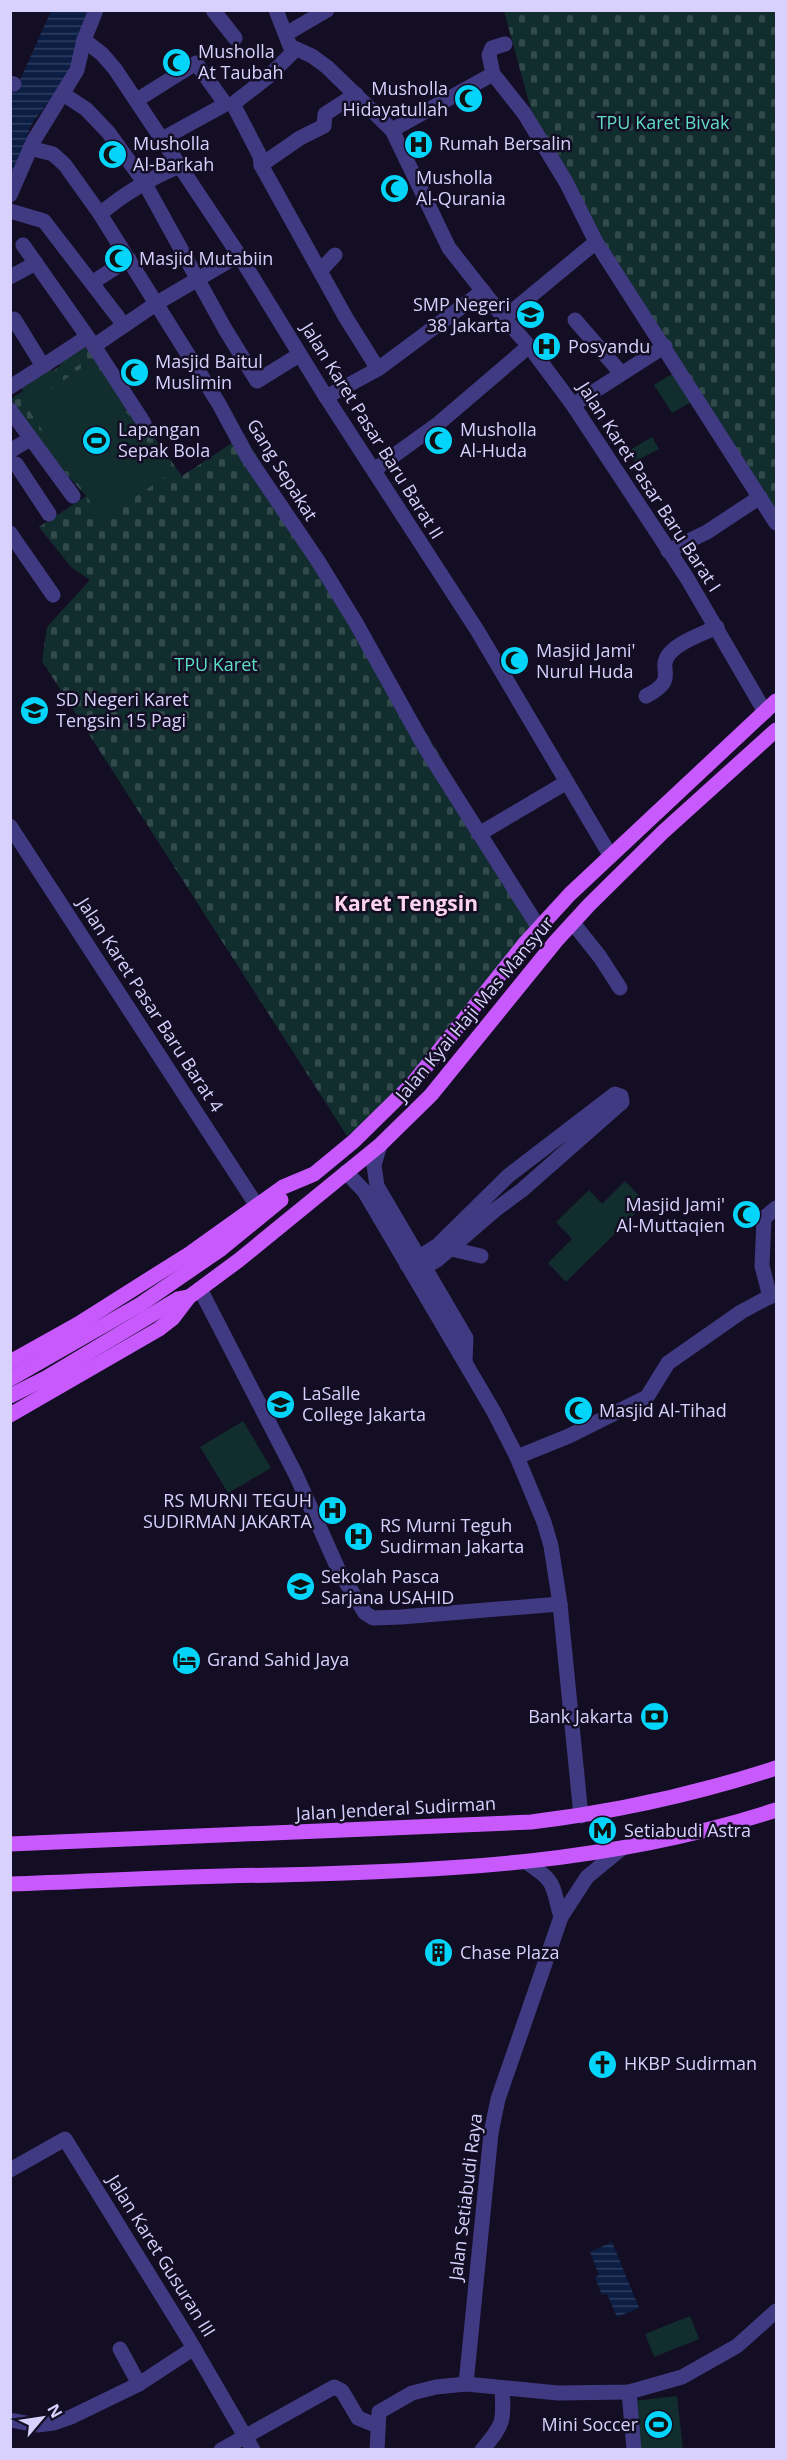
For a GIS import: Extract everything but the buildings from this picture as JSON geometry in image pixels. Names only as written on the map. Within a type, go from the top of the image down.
[{"type":"main road","name":"Jalan Kyai Haji Mas Mansyur","points":[[10,1362],[114,1302],[189,1254],[283,1187],[314,1174],[354,1141],[413,1083],[538,928],[610,855],[771,707]]},
{"type":"main road","name":"Jalan Kyai Haji Mas Mansyur","points":[[10,1414],[159,1329],[173,1318],[194,1293],[380,1145],[431,1095],[573,923],[663,832],[777,730]]},
{"type":"main road","points":[[10,1396],[46,1378],[145,1311],[314,1174]]},
{"type":"main road","points":[[10,1379],[145,1311],[194,1293]]},
{"type":"main road","name":"Jalan Jenderal Sudirman","points":[[10,1844],[531,1822],[581,1816],[654,1802],[737,1781],[777,1768]]},
{"type":"main road","points":[[10,1884],[390,1871],[526,1863],[621,1849],[716,1828],[777,1810]]},
{"type":"street","points":[[10,195],[30,148],[77,70],[84,40],[96,10]]},
{"type":"street","points":[[213,10],[235,38]]},
{"type":"street","points":[[276,10],[290,46],[296,50],[269,76],[232,104],[256,148],[261,165],[346,318],[378,369]]},
{"type":"street","points":[[286,34],[327,10]]},
{"type":"street","name":"Jalan Karet Pasar Baru Barat II","points":[[84,40],[109,61],[239,255],[326,397],[501,670],[610,855]]},
{"type":"street","points":[[504,44],[490,51],[493,74],[524,113],[566,182],[596,242],[777,523]]},
{"type":"street","name":"Jalan Karet Pasar Baru Barat I","points":[[296,50],[312,56],[327,66],[392,130],[449,248],[529,346],[573,405],[771,707]]},
{"type":"street","points":[[137,100],[196,63],[225,102],[224,105],[162,139]]},
{"type":"street","points":[[392,130],[493,74]]},
{"type":"street","points":[[63,94],[86,109],[108,132],[144,182],[257,381],[299,354]]},
{"type":"street","points":[[261,165],[300,138],[324,126],[325,114],[356,94]]},
{"type":"street","name":"Gang Sepakat","points":[[30,148],[53,154],[65,165],[100,214],[219,404],[247,456],[318,561],[356,623],[426,749],[538,928]]},
{"type":"street","points":[[100,214],[119,197],[144,182],[180,166]]},
{"type":"street","points":[[10,211],[44,221],[124,325]]},
{"type":"street","points":[[504,318],[596,242]]},
{"type":"street","points":[[23,245],[91,341],[144,423]]},
{"type":"street","points":[[10,387],[43,366],[124,325],[239,255]]},
{"type":"street","points":[[320,271],[336,255]]},
{"type":"street","points":[[93,282],[129,259]]},
{"type":"street","points":[[10,277],[36,263]]},
{"type":"street","points":[[326,397],[378,369],[483,291]]},
{"type":"street","points":[[14,319],[43,366]]},
{"type":"street","points":[[575,320],[621,373]]},
{"type":"street","points":[[374,470],[439,423],[529,346]]},
{"type":"street","points":[[573,405],[665,346]]},
{"type":"street","points":[[10,410],[73,496]]},
{"type":"street","points":[[30,439],[12,460],[49,514]]},
{"type":"street","points":[[668,551],[707,532],[760,497]]},
{"type":"street","points":[[10,533],[53,595]]},
{"type":"street","points":[[646,696],[665,684],[666,661],[670,653],[717,627]]},
{"type":"street","points":[[479,834],[567,782]]},
{"type":"street","name":"Jalan Karet Pasar Baru Barat 4","points":[[10,826],[257,1206]]},
{"type":"street","points":[[573,923],[600,957],[620,988]]},
{"type":"street","points":[[416,1266],[444,1247],[490,1205],[508,1176],[600,1112],[522,1190],[490,1205]]},
{"type":"street","points":[[380,1145],[374,1165],[377,1186],[465,1361],[517,1457],[544,1522],[551,1546],[560,1604],[581,1816]]},
{"type":"street","points":[[346,1172],[358,1182],[416,1266]]},
{"type":"street","points":[[508,1176],[522,1190]]},
{"type":"street","points":[[517,1457],[569,1436],[647,1397],[669,1363],[741,1312],[773,1295],[762,1266],[771,1212]]},
{"type":"street","points":[[444,1247],[481,1256]]},
{"type":"street","points":[[194,1293],[292,1467],[339,1571],[365,1613],[373,1618],[401,1617],[560,1604]]},
{"type":"street","name":"Jalan Setiabudi Raya","points":[[466,2384],[493,2122],[498,2099],[561,1917],[587,1877],[621,1849]]},
{"type":"street","points":[[526,1863],[550,1880],[555,1889],[561,1917]]},
{"type":"street","name":"Jalan Karet Gusuran III","points":[[10,2170],[65,2139],[194,2348],[249,2443]]},
{"type":"street","points":[[377,2450],[378,2412],[412,2393],[436,2387],[466,2384],[558,2393],[629,2392],[682,2377],[728,2352],[777,2311]]},
{"type":"street","points":[[10,2420],[37,2425],[54,2422],[140,2384],[194,2348]]},
{"type":"street","points":[[120,2349],[140,2384]]},
{"type":"street","points":[[221,2450],[249,2443],[334,2387],[342,2391],[358,2418],[378,2426]]},
{"type":"street","points":[[482,2450],[500,2428],[503,2410],[502,2388]]},
{"type":"street","points":[[629,2392],[634,2450]]},
{"type":"green space","name":"TPU Karet Bivak","points":[[504,11],[776,11],[776,519],[598,234],[539,130],[530,106]]},
{"type":"green space","name":"TPU Karet","points":[[85,347],[93,354],[182,476],[244,435],[436,749],[543,932],[404,1094],[347,1136],[42,661],[47,627],[90,580],[71,567],[39,527],[86,496],[11,403],[11,399]]},
{"type":"green space","points":[[77,349],[85,361],[65,374],[57,361]]},
{"type":"green space","name":"Lapangan Sepak Bola","points":[[92,361],[168,475],[102,519],[26,406]]},
{"type":"green space","points":[[49,366],[57,380],[28,398],[19,385]]},
{"type":"green space","points":[[675,372],[693,401],[672,413],[654,385]]},
{"type":"green space","points":[[652,437],[659,449],[634,462],[628,451]]},
{"type":"green space","points":[[625,1181],[646,1203],[566,1282],[548,1263],[572,1239],[556,1222],[589,1190],[602,1204]]},
{"type":"green space","points":[[243,1421],[271,1468],[228,1493],[200,1447]]},
{"type":"green space","points":[[690,2316],[699,2339],[654,2357],[645,2334]]},
{"type":"green space","name":"Mini Soccer","points":[[677,2396],[683,2449],[639,2449],[634,2401]]},
{"type":"water","points":[[51,11],[93,11],[64,81],[31,125],[11,183],[10,109],[13,103],[11,102],[11,87],[16,89]]},
{"type":"water","points":[[612,2242],[639,2308],[617,2317],[607,2294],[602,2295],[595,2278],[599,2275],[590,2252]]},
{"type":"place","name":"Musholla At Taubah","points":[[177,62]]},
{"type":"place","name":"Musholla Hidayatullah","points":[[469,99]]},
{"type":"place","name":"Rumah Bersalin","points":[[418,144]]},
{"type":"place","name":"Musholla Al-Barkah","points":[[112,154]]},
{"type":"place","name":"Musholla Al-Qurania","points":[[395,188]]},
{"type":"place","name":"Masjid Mutabiin","points":[[118,259]]},
{"type":"place","name":"SMP Negeri 38 Jakarta","points":[[531,315]]},
{"type":"place","name":"Posyandu","points":[[547,347]]},
{"type":"place","name":"Masjid Baitul Muslimin","points":[[134,372]]},
{"type":"place","name":"Lapangan Sepak Bola","points":[[97,440]]},
{"type":"place","name":"Musholla Al-Huda","points":[[439,440]]},
{"type":"place","name":"Masjid Jami' Nurul Huda","points":[[515,661]]},
{"type":"place","name":"SD Negeri Karet Tengsin 15 Pagi","points":[[35,710]]},
{"type":"place","name":"Masjid Jami' Al-Muttaqien","points":[[746,1215]]},
{"type":"place","name":"LaSalle College Jakarta","points":[[281,1404]]},
{"type":"place","name":"Masjid Al-Tihad","points":[[578,1411]]},
{"type":"place","name":"RS MURNI TEGUH SUDIRMAN JAKARTA","points":[[333,1511]]},
{"type":"place","name":"RS Murni Teguh Sudirman Jakarta","points":[[359,1536]]},
{"type":"place","name":"Sekolah Pasca Sarjana USAHID","points":[[300,1587]]},
{"type":"place","name":"Grand Sahid Jaya","points":[[186,1660]]},
{"type":"place","name":"Bank Jakarta","points":[[654,1717]]},
{"type":"place","name":"Setiabudi Astra","points":[[603,1831]]},
{"type":"place","name":"Chase Plaza","points":[[439,1953]]},
{"type":"place","name":"HKBP Sudirman","points":[[603,2064]]},
{"type":"place","name":"Mini Soccer","points":[[659,2425]]},
{"type":"district","name":"Karet Tengsin","points":[[406,904]]}]
